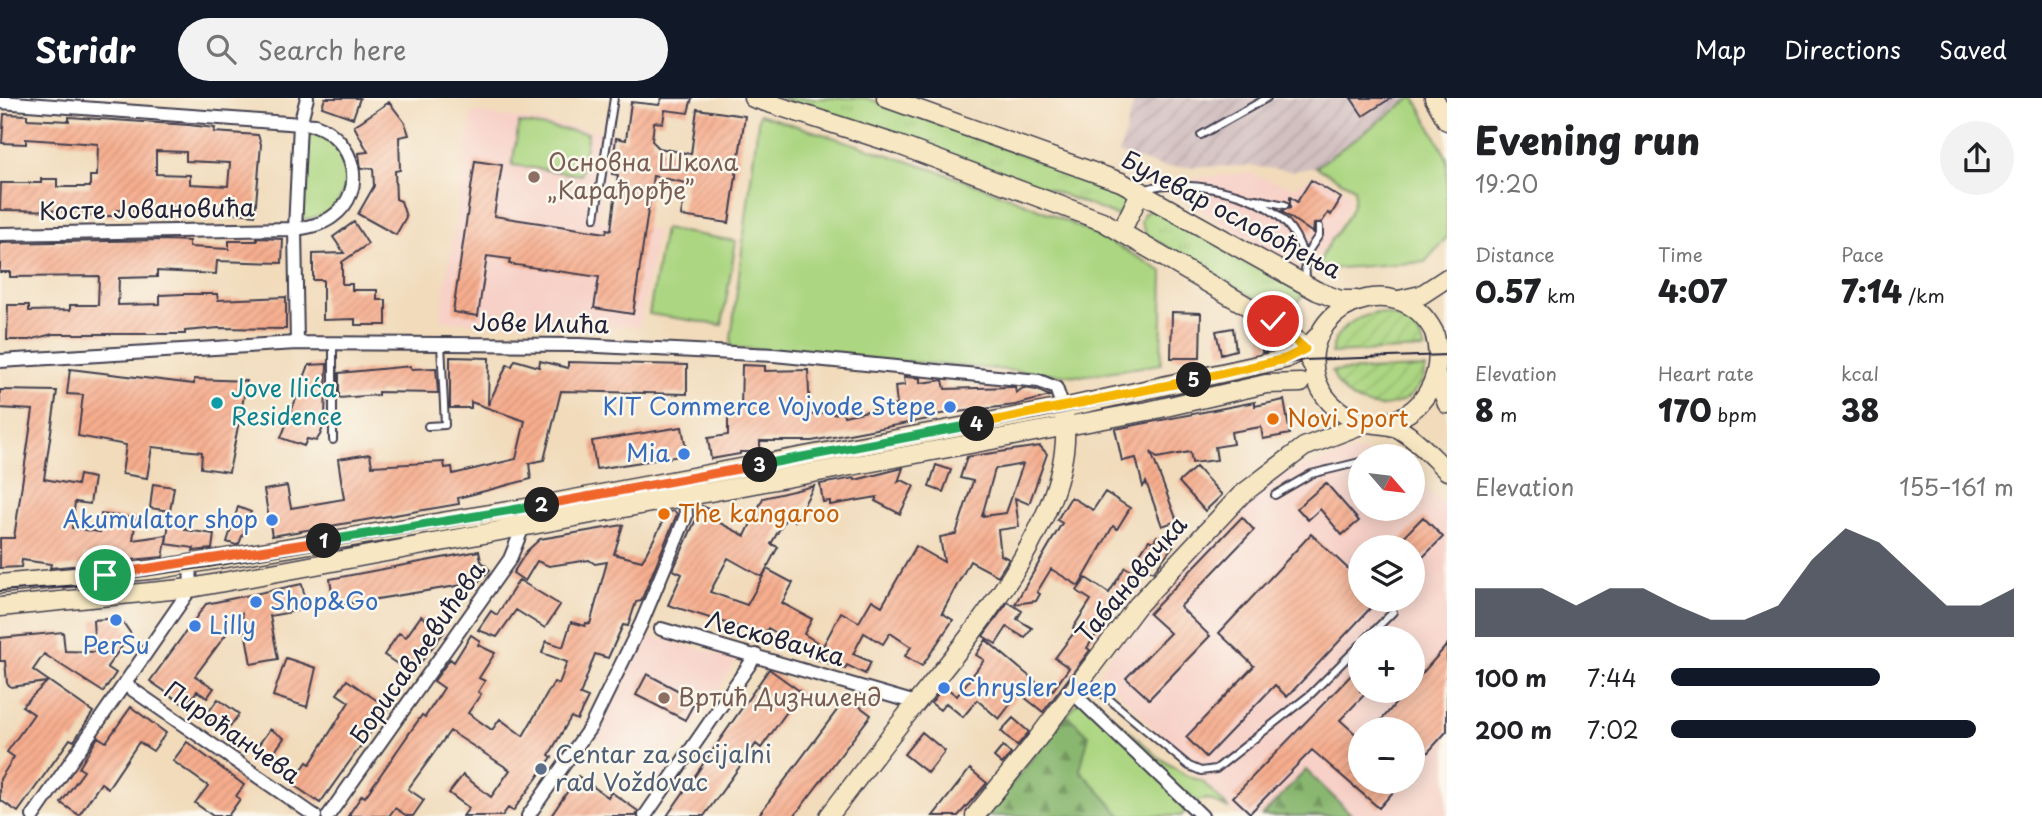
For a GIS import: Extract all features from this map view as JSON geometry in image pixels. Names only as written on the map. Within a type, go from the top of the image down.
[{"type":"main road","points":[[753,98],[994,179],[1122,230],[1283,327],[1305,349],[1326,399]]},
{"type":"main road","name":"Булевар ослобођења","points":[[886,98],[1093,170],[1141,191],[1306,285],[1334,298],[1357,300],[1382,297],[1399,300]]},
{"type":"main road","points":[[1434,98],[1447,121]]},
{"type":"main road","points":[[1122,230],[1141,191]]},
{"type":"main road","points":[[1399,300],[1421,295],[1447,278]]},
{"type":"main road","name":"Булевар ослобођења","points":[[1305,349],[1334,314],[1357,300]]},
{"type":"main road","points":[[1399,300],[1418,311],[1433,328],[1447,404]]},
{"type":"main road","points":[[1314,368],[1319,335]]},
{"type":"main road","points":[[1373,424],[1410,415],[1427,400],[1440,371],[1447,338]]},
{"type":"main road","points":[[0,607],[191,588],[525,516],[1063,408],[1285,359],[1305,349]]},
{"type":"main road","points":[[0,584],[190,564],[685,495],[1065,427],[1108,417],[1148,401],[1261,376],[1301,383],[1344,415],[1408,435],[1447,471]]},
{"type":"main road","points":[[829,816],[916,704],[1026,553],[1054,492],[1065,427],[1063,408]]},
{"type":"main road","name":"Табановачка","points":[[975,816],[1137,606],[1241,495],[1304,447],[1373,424]]},
{"type":"street","points":[[297,343],[295,229],[300,124],[307,98]]},
{"type":"street","name":"Косте Јовановића","points":[[0,102],[300,124],[323,128],[338,138],[348,153],[353,179],[349,196],[332,216],[295,229],[0,234]]},
{"type":"street","name":"Јове Илића","points":[[0,361],[297,343],[579,345],[722,352],[1039,381],[1056,388],[1063,408]]},
{"type":"street","points":[[527,816],[584,738],[604,701],[681,530],[686,516],[685,495]]},
{"type":"street","name":"Борисављевићева","points":[[328,816],[510,559],[525,516]]},
{"type":"street","points":[[33,816],[191,588],[190,564]]},
{"type":"street","name":"Лесковачка","points":[[662,628],[916,704]]},
{"type":"street","points":[[645,816],[757,655]]},
{"type":"street","name":"Пироћанчева","points":[[126,685],[315,816]]},
{"type":"street","points":[[1072,692],[1202,816]]},
{"type":"lane","points":[[595,218],[614,98]]},
{"type":"lane","points":[[1201,135],[1266,98]]},
{"type":"lane","points":[[1141,191],[1157,185],[1191,186],[1223,190],[1285,205]]},
{"type":"lane","points":[[1252,199],[1283,219],[1294,233],[1305,257],[1306,285]]},
{"type":"lane","points":[[1305,257],[1319,235],[1319,227]]},
{"type":"lane","points":[[333,343],[334,440]]},
{"type":"lane","points":[[428,426],[444,425],[441,344]]},
{"type":"lane","points":[[1275,495],[1311,474],[1348,465]]},
{"type":"lane","points":[[1379,626],[1393,612]]},
{"type":"lane","points":[[1083,677],[1189,765],[1201,771],[1216,769],[1311,694],[1348,657]]},
{"type":"shaded area","points":[[1135,98],[1412,98],[1316,167],[1293,171],[1251,166],[1164,167],[1119,154]]},
{"type":"shaded area","name":"Основна Школа „Карађорђе”","points":[[472,112],[613,133],[600,220],[657,229],[640,327],[440,321]]},
{"type":"shaded area","points":[[1249,173],[1293,187],[1317,174],[1350,193],[1349,205],[1330,241],[1320,252],[1318,265],[1311,276],[1152,182]]},
{"type":"shaded area","points":[[1348,453],[1348,522],[1424,522],[1425,489],[1447,508],[1447,816],[1353,816],[1306,770],[1262,816],[1236,816],[1100,672],[1142,612],[1210,536],[1277,475]]},
{"type":"shaded area","name":"Вртић Дизниленд","points":[[648,636],[738,658],[658,781],[595,737]]},
{"type":"green space","points":[[779,98],[865,98],[1119,191],[1129,199],[1117,216],[1015,176]]},
{"type":"green space","points":[[1415,98],[1447,158],[1447,237],[1425,262],[1326,269],[1320,266],[1322,256],[1351,209],[1354,188],[1316,167]]},
{"type":"green space","points":[[759,114],[915,163],[1017,200],[1116,245],[1163,272],[1161,364],[1080,376],[730,347]]},
{"type":"green space","points":[[519,123],[588,133],[581,175],[512,165]]},
{"type":"green space","points":[[308,132],[326,138],[338,149],[345,163],[346,178],[343,194],[334,207],[320,216],[301,219]]},
{"type":"green space","points":[[1160,210],[1303,294],[1289,318],[1146,235],[1141,222],[1144,213]]},
{"type":"green space","points":[[664,229],[736,241],[722,325],[649,314]]},
{"type":"green space","points":[[1377,313],[1393,316],[1407,323],[1418,334],[1425,349],[1331,353],[1337,337],[1347,326]]},
{"type":"green space","points":[[1426,368],[1420,384],[1410,396],[1396,404],[1381,406],[1352,398],[1340,387],[1332,371]]},
{"type":"green space","points":[[1086,692],[1157,756],[1185,775],[1202,781],[1229,809],[1208,799],[1192,802],[1181,816],[1122,816],[1080,770],[1089,735],[1067,715]]},
{"type":"green space","points":[[1067,715],[1089,735],[1080,770],[1122,816],[986,816]]},
{"type":"green space","points":[[1306,770],[1353,816],[1262,816]]},
{"type":"building","points":[[325,98],[360,98],[353,118],[322,107]]},
{"type":"building","points":[[662,98],[692,98],[688,113],[665,110],[663,123],[654,122],[652,141],[659,148],[691,154],[697,109],[745,116],[729,223],[681,216],[686,183],[653,176],[633,314],[594,308],[599,277],[509,264],[510,259],[487,256],[478,316],[453,312],[475,161],[502,165],[494,216],[606,233],[607,229],[611,230],[618,175],[612,174],[616,138],[626,140],[631,102],[659,105]]},
{"type":"building","points":[[1351,98],[1391,98],[1363,116]]},
{"type":"building","points":[[389,102],[405,123],[409,135],[399,137],[400,170],[395,171],[396,199],[401,201],[406,217],[396,235],[358,214],[374,186],[373,168],[361,169],[359,153],[368,152],[354,126]]},
{"type":"building","points":[[4,114],[27,115],[27,119],[69,121],[69,117],[189,125],[215,128],[214,132],[258,135],[261,144],[255,215],[226,212],[226,208],[189,207],[154,208],[154,211],[116,210],[116,216],[89,216],[89,211],[0,210],[1,183],[41,183],[41,179],[57,179],[57,187],[90,187],[90,176],[97,176],[98,144],[26,139],[26,144],[2,143]],"holes":[[[156,151],[186,152],[186,161],[230,163],[228,186],[190,184],[190,175],[156,174]]]},
{"type":"building","points":[[1311,180],[1341,198],[1331,215],[1328,213],[1322,222],[1314,224],[1313,233],[1281,211],[1290,208],[1290,197],[1297,202]]},
{"type":"building","points":[[354,222],[368,244],[342,262],[342,284],[352,284],[352,290],[377,290],[377,300],[386,300],[386,325],[355,325],[355,319],[323,320],[323,280],[313,280],[313,254],[344,253],[333,237]]},
{"type":"building","points":[[257,238],[283,239],[282,263],[217,261],[216,274],[157,271],[157,277],[119,278],[118,305],[160,304],[160,295],[217,294],[218,300],[286,297],[286,329],[219,328],[185,331],[185,334],[53,334],[29,340],[7,340],[8,305],[29,305],[29,311],[70,310],[70,305],[98,305],[99,276],[10,277],[10,272],[0,272],[0,243],[165,240],[189,241],[189,247],[229,249],[229,241],[257,241]]},
{"type":"building","points":[[1172,312],[1201,313],[1200,358],[1171,358]]},
{"type":"building","points":[[1261,327],[1275,335],[1266,352],[1262,352]]},
{"type":"building","points":[[1233,328],[1236,350],[1221,354],[1216,331]]},
{"type":"building","points":[[450,357],[489,358],[488,405],[507,365],[512,366],[515,360],[539,367],[540,361],[568,368],[568,362],[687,365],[687,394],[561,391],[544,460],[529,463],[531,479],[458,498],[459,504],[272,536],[264,490],[287,486],[291,508],[344,499],[338,459],[370,454],[372,466],[444,462],[445,468],[452,467],[453,474],[516,459],[525,421],[471,402],[471,408],[450,408]]},
{"type":"building","points":[[327,364],[327,417],[320,435],[316,441],[307,439],[304,446],[281,438],[309,365]]},
{"type":"building","points":[[742,365],[765,366],[765,371],[808,370],[810,415],[833,411],[833,414],[843,412],[844,416],[897,405],[895,386],[905,385],[904,377],[920,378],[920,383],[943,380],[945,389],[1015,387],[1016,393],[1023,388],[1050,396],[1015,405],[933,415],[934,418],[812,441],[760,441],[760,452],[740,452],[711,459],[708,438],[728,435],[728,412],[741,410]]},
{"type":"building","points":[[411,366],[411,369],[436,368],[438,393],[378,392],[378,395],[339,398],[339,373]]},
{"type":"building","points":[[70,369],[194,384],[194,379],[247,381],[229,472],[201,468],[202,452],[152,447],[147,478],[122,474],[126,445],[78,436],[83,395],[67,394]]},
{"type":"building","points":[[0,390],[57,391],[44,479],[77,485],[79,475],[94,478],[90,504],[75,502],[72,528],[100,532],[101,514],[136,518],[133,540],[167,535],[163,557],[110,562],[110,558],[84,555],[82,565],[50,568],[51,564],[22,560],[21,567],[0,568],[0,538],[14,538],[33,410],[0,408]]},
{"type":"building","points":[[1284,400],[1290,434],[1263,439],[1261,427],[1231,432],[1233,444],[1215,447],[1217,460],[1192,463],[1190,452],[1157,458],[1151,452],[1177,521],[1162,526],[1146,482],[1143,487],[1136,458],[1122,461],[1115,429],[1255,402],[1255,406]]},
{"type":"building","points":[[682,427],[687,455],[596,469],[592,441]]},
{"type":"building","points":[[1040,446],[1047,454],[1029,504],[1015,498],[1019,527],[998,530],[1001,555],[1009,559],[998,576],[970,561],[942,613],[953,620],[922,666],[905,656],[911,647],[890,633],[883,644],[864,633],[853,654],[871,662],[865,674],[847,665],[845,669],[816,659],[817,656],[768,628],[764,635],[668,605],[682,574],[673,570],[702,506],[717,512],[714,520],[745,536],[763,498],[814,486],[795,521],[787,516],[771,544],[778,547],[762,577],[728,558],[710,592],[747,605],[767,569],[793,583],[782,603],[812,619],[804,634],[823,646],[841,612],[859,622],[872,600],[882,606],[916,546],[944,562],[940,537],[956,534],[973,481],[960,478],[967,457]],"holes":[[[1023,464],[1006,513],[982,516],[995,469]]]},
{"type":"building","points":[[936,465],[951,470],[943,492],[929,487]]},
{"type":"building","points":[[1196,467],[1222,495],[1205,511],[1179,482]]},
{"type":"building","points":[[903,468],[898,482],[902,480],[914,486],[900,514],[875,501],[877,497],[830,505],[830,501],[823,502],[820,484],[854,478],[855,480]]},
{"type":"building","points":[[1326,483],[1348,508],[1348,522],[1358,522],[1342,535],[1320,509],[1308,520],[1297,508]]},
{"type":"building","points":[[153,484],[174,487],[170,511],[150,508]]},
{"type":"building","points":[[1105,492],[1130,508],[1117,529],[1113,526],[1079,586],[1051,569],[1037,592],[1040,594],[1036,601],[1015,604],[1062,523],[1057,520],[1071,497],[1093,510]]},
{"type":"building","points":[[238,507],[251,512],[239,544],[236,545],[227,542]]},
{"type":"building","points":[[674,511],[677,514],[641,601],[636,602],[628,626],[623,625],[608,658],[595,654],[580,695],[588,698],[577,720],[571,717],[549,755],[552,757],[513,811],[508,808],[502,816],[463,816],[469,808],[449,793],[463,775],[491,797],[510,770],[450,731],[408,789],[424,800],[413,816],[407,816],[395,808],[389,816],[348,816],[362,795],[365,797],[422,715],[425,717],[444,688],[434,681],[450,659],[454,662],[471,635],[480,641],[478,645],[495,653],[479,678],[485,681],[478,692],[481,694],[468,713],[492,730],[500,719],[523,736],[554,682],[559,684],[567,662],[542,653],[546,641],[563,647],[571,622],[585,626],[586,623],[590,624],[607,562],[595,564],[589,560],[549,566],[537,561],[525,581],[513,573],[527,551],[540,539],[623,525],[614,554],[642,561],[662,524],[658,514]]},
{"type":"building","points":[[170,515],[185,517],[185,530],[214,534],[212,549],[193,551],[194,548],[166,544]]},
{"type":"building","points":[[1242,517],[1254,530],[1180,607],[1210,636],[1149,699],[1126,678],[1170,633],[1149,614]]},
{"type":"building","points":[[1425,519],[1443,537],[1425,555],[1425,535],[1406,535]]},
{"type":"building","points":[[1311,534],[1348,569],[1348,612],[1367,612],[1354,626],[1348,626],[1348,632],[1287,697],[1275,685],[1206,757],[1186,737],[1254,666],[1219,633]]},
{"type":"building","points":[[1157,536],[1173,546],[1153,572],[1135,561],[1149,540],[1153,542]]},
{"type":"building","points":[[479,551],[481,561],[490,570],[465,595],[463,585],[334,606],[330,579]]},
{"type":"building","points":[[1125,567],[1137,574],[1087,648],[1090,650],[1043,712],[1019,693],[999,719],[977,700],[963,717],[946,703],[940,710],[931,703],[944,686],[957,696],[984,660],[976,655],[986,640],[1042,687],[1045,684],[1053,690],[1069,668],[1055,658],[1076,630],[1073,628],[1091,600],[1077,591],[1086,578],[1109,593]]},
{"type":"building","points":[[519,580],[560,605],[545,628],[516,610],[497,637],[478,630],[491,611],[497,615]]},
{"type":"building","points":[[302,584],[307,609],[270,616],[278,659],[251,664],[242,613],[195,676],[214,688],[207,698],[197,691],[186,706],[150,681],[206,604]]},
{"type":"building","points":[[1008,602],[1022,611],[1017,619],[1032,628],[1025,638],[1007,627],[996,644],[983,636]]},
{"type":"building","points":[[421,616],[444,632],[412,674],[384,655],[399,633],[406,637]]},
{"type":"building","points":[[120,618],[131,634],[107,667],[116,673],[103,692],[44,654],[33,670],[93,712],[74,741],[70,739],[18,812],[0,800],[0,779],[14,757],[7,752],[34,714],[22,706],[47,682],[11,687],[7,683],[5,661],[0,661],[0,638],[63,632],[65,651],[95,652],[93,620]]},
{"type":"building","points":[[1447,645],[1447,731],[1425,756],[1425,717],[1384,717],[1396,703],[1425,703],[1425,670]]},
{"type":"building","points":[[286,658],[316,668],[307,707],[273,696]]},
{"type":"building","points":[[769,669],[801,692],[761,748],[756,744],[704,816],[667,816]]},
{"type":"building","points":[[647,674],[696,700],[685,720],[636,695]]},
{"type":"building","points":[[1348,678],[1348,703],[1356,703],[1340,720],[1348,727],[1348,781],[1312,750],[1250,813],[1233,797]]},
{"type":"building","points":[[347,680],[388,708],[320,803],[292,784],[307,762],[310,764],[349,702],[337,694]]},
{"type":"building","points":[[847,697],[871,715],[794,816],[758,816]]},
{"type":"building","points":[[218,699],[239,714],[226,732],[205,717]]},
{"type":"building","points":[[131,707],[166,733],[153,751],[139,742],[108,788],[101,783],[79,815],[61,803],[84,771],[79,768],[98,737],[106,742]]},
{"type":"building","points":[[1013,718],[1029,732],[1017,746],[1001,731]]},
{"type":"building","points":[[270,729],[284,738],[268,761],[254,751]]},
{"type":"building","points":[[922,732],[945,751],[928,773],[904,754]]},
{"type":"building","points":[[187,742],[244,785],[236,796],[240,799],[228,816],[213,816],[195,803],[208,786],[173,761]]},
{"type":"building","points":[[1003,746],[1011,754],[1002,764],[994,757]]},
{"type":"building","points":[[970,769],[987,783],[958,816],[933,816]]},
{"type":"building","points":[[578,776],[608,797],[611,792],[638,811],[636,816],[551,816]]},
{"type":"building","points":[[1363,794],[1391,794],[1379,808]]},
{"type":"tram line","points":[[0,591],[80,585],[208,567],[456,525],[1038,418],[1304,360],[1447,355]]},
{"type":"place","name":"Основна Школа „Карађорђе”","points":[[534,177]]},
{"type":"place","name":"Jove Ilića Residence","points":[[217,403]]},
{"type":"place","name":"KIT Commerce Vojvode Stepe","points":[[950,407]]},
{"type":"place","name":"Novi Sport","points":[[1273,419]]},
{"type":"place","name":"Mia","points":[[684,454]]},
{"type":"place","name":"The kangaroo","points":[[664,514]]},
{"type":"place","name":"Akumulator shop","points":[[272,520]]},
{"type":"place","name":"Shop&Go","points":[[256,602]]},
{"type":"place","name":"PerSu","points":[[116,620]]},
{"type":"place","name":"Lilly","points":[[195,626]]},
{"type":"place","name":"Chrysler Jeep","points":[[944,688]]},
{"type":"place","name":"Вртић Дизниленд","points":[[664,698]]},
{"type":"place","name":"Centar za socijalni rad Voždovac","points":[[541,769]]},
{"type":"route","points":[[105,575],[159,569],[526,508],[888,442],[1170,386],[1285,359],[1305,349],[1288,331],[1273,321]]}]
